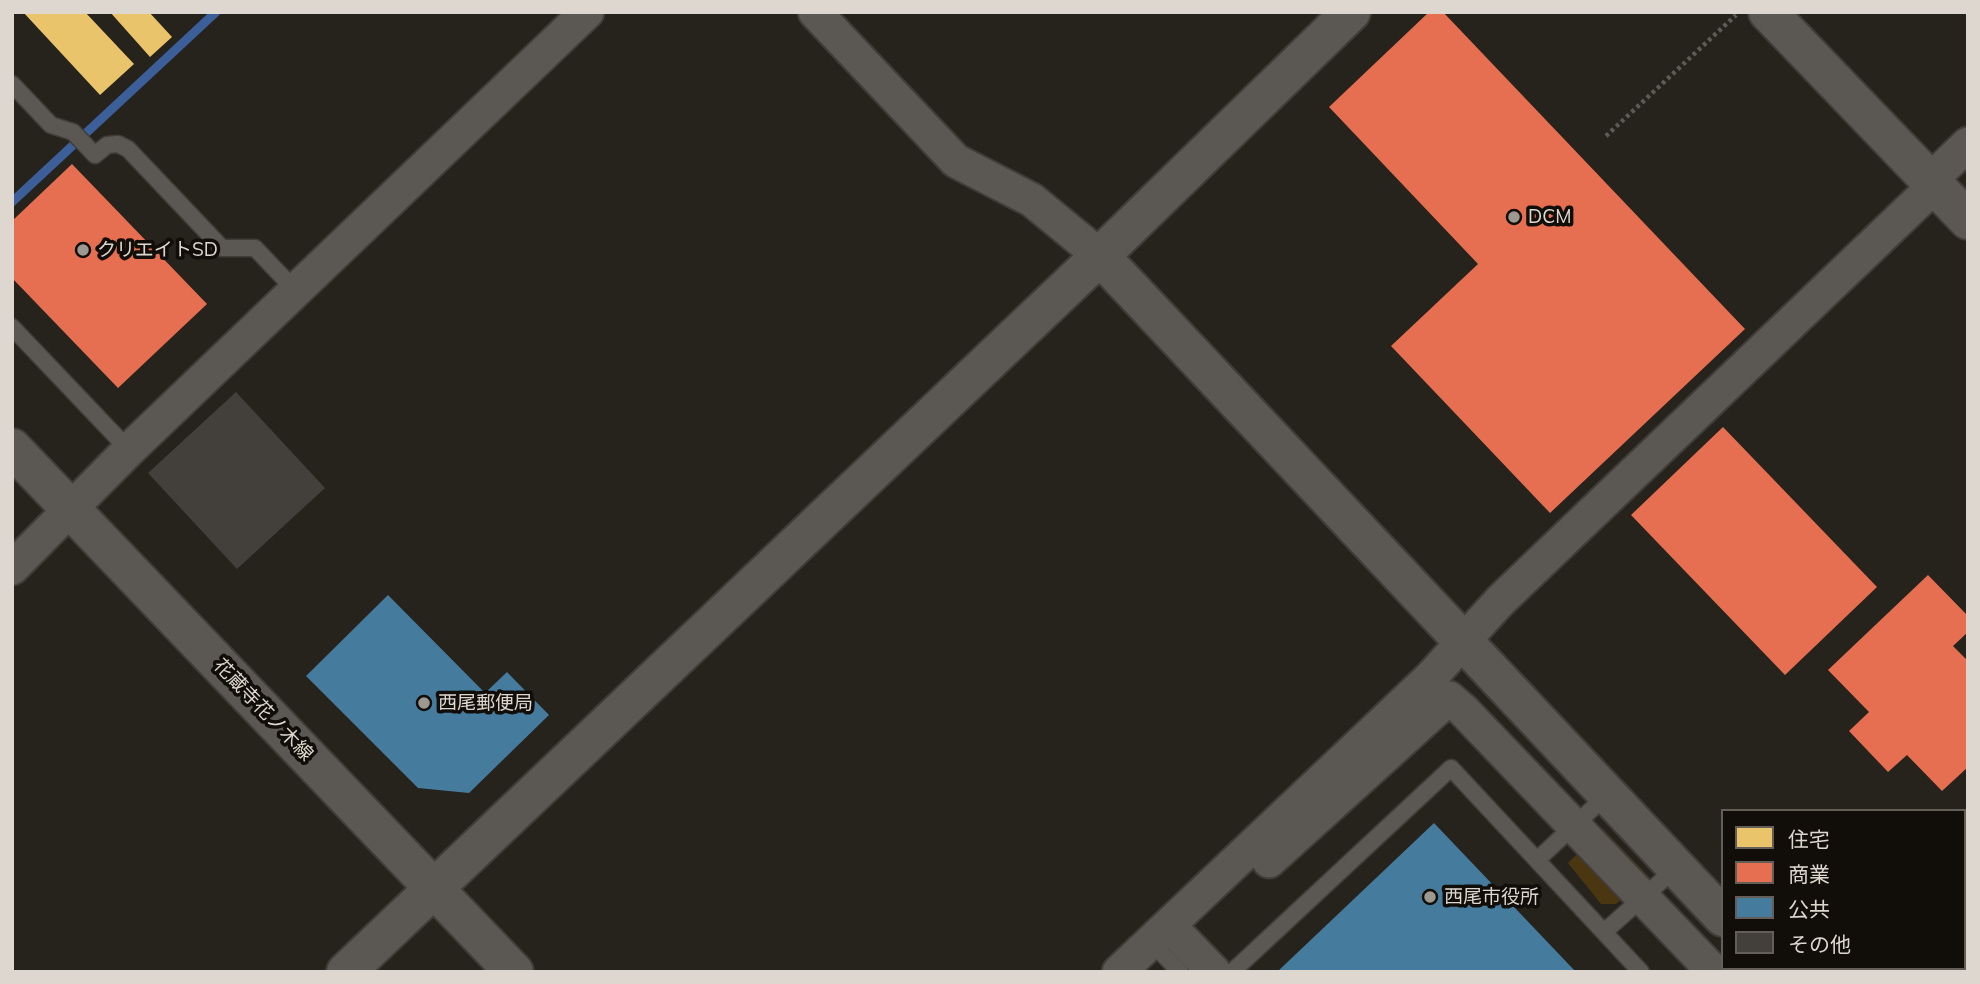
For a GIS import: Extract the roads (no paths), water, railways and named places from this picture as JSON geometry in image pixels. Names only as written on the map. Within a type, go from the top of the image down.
[{"type":"street","points":[[12,568],[129,450],[587,12]]},
{"type":"street","points":[[815,12],[956,161],[1032,200],[1100,256],[1721,915]]},
{"type":"street","points":[[346,972],[1100,256],[1351,12]]},
{"type":"street","points":[[1768,12],[1968,220]]},
{"type":"street","points":[[1165,956],[1500,601],[1925,195],[1940,171],[1968,144]]},
{"type":"street","name":"花蔵寺花ノ木線","points":[[12,448],[513,972]]},
{"type":"street","points":[[1119,972],[1165,956],[1449,698],[1464,710],[1714,972]]},
{"type":"street","points":[[1165,956],[1214,972]]},
{"type":"lane","points":[[12,84],[51,125],[78,138],[95,155],[107,145],[118,144],[128,149],[222,248],[256,248],[296,291]]},
{"type":"lane","points":[[12,327],[129,450]]},
{"type":"lane","points":[[1232,972],[1451,768],[1641,972]]},
{"type":"lane","points":[[1537,860],[1607,795]]},
{"type":"lane","points":[[1604,932],[1676,867]]},
{"type":"waterway","points":[[12,202],[216,12]]},
{"type":"place","name":"DCM","points":[[1514,217]]},
{"type":"place","name":"クリエイトSD","points":[[83,250]]},
{"type":"place","name":"西尾郵便局","points":[[424,703]]},
{"type":"place","name":"西尾市役所","points":[[1430,897]]}]
